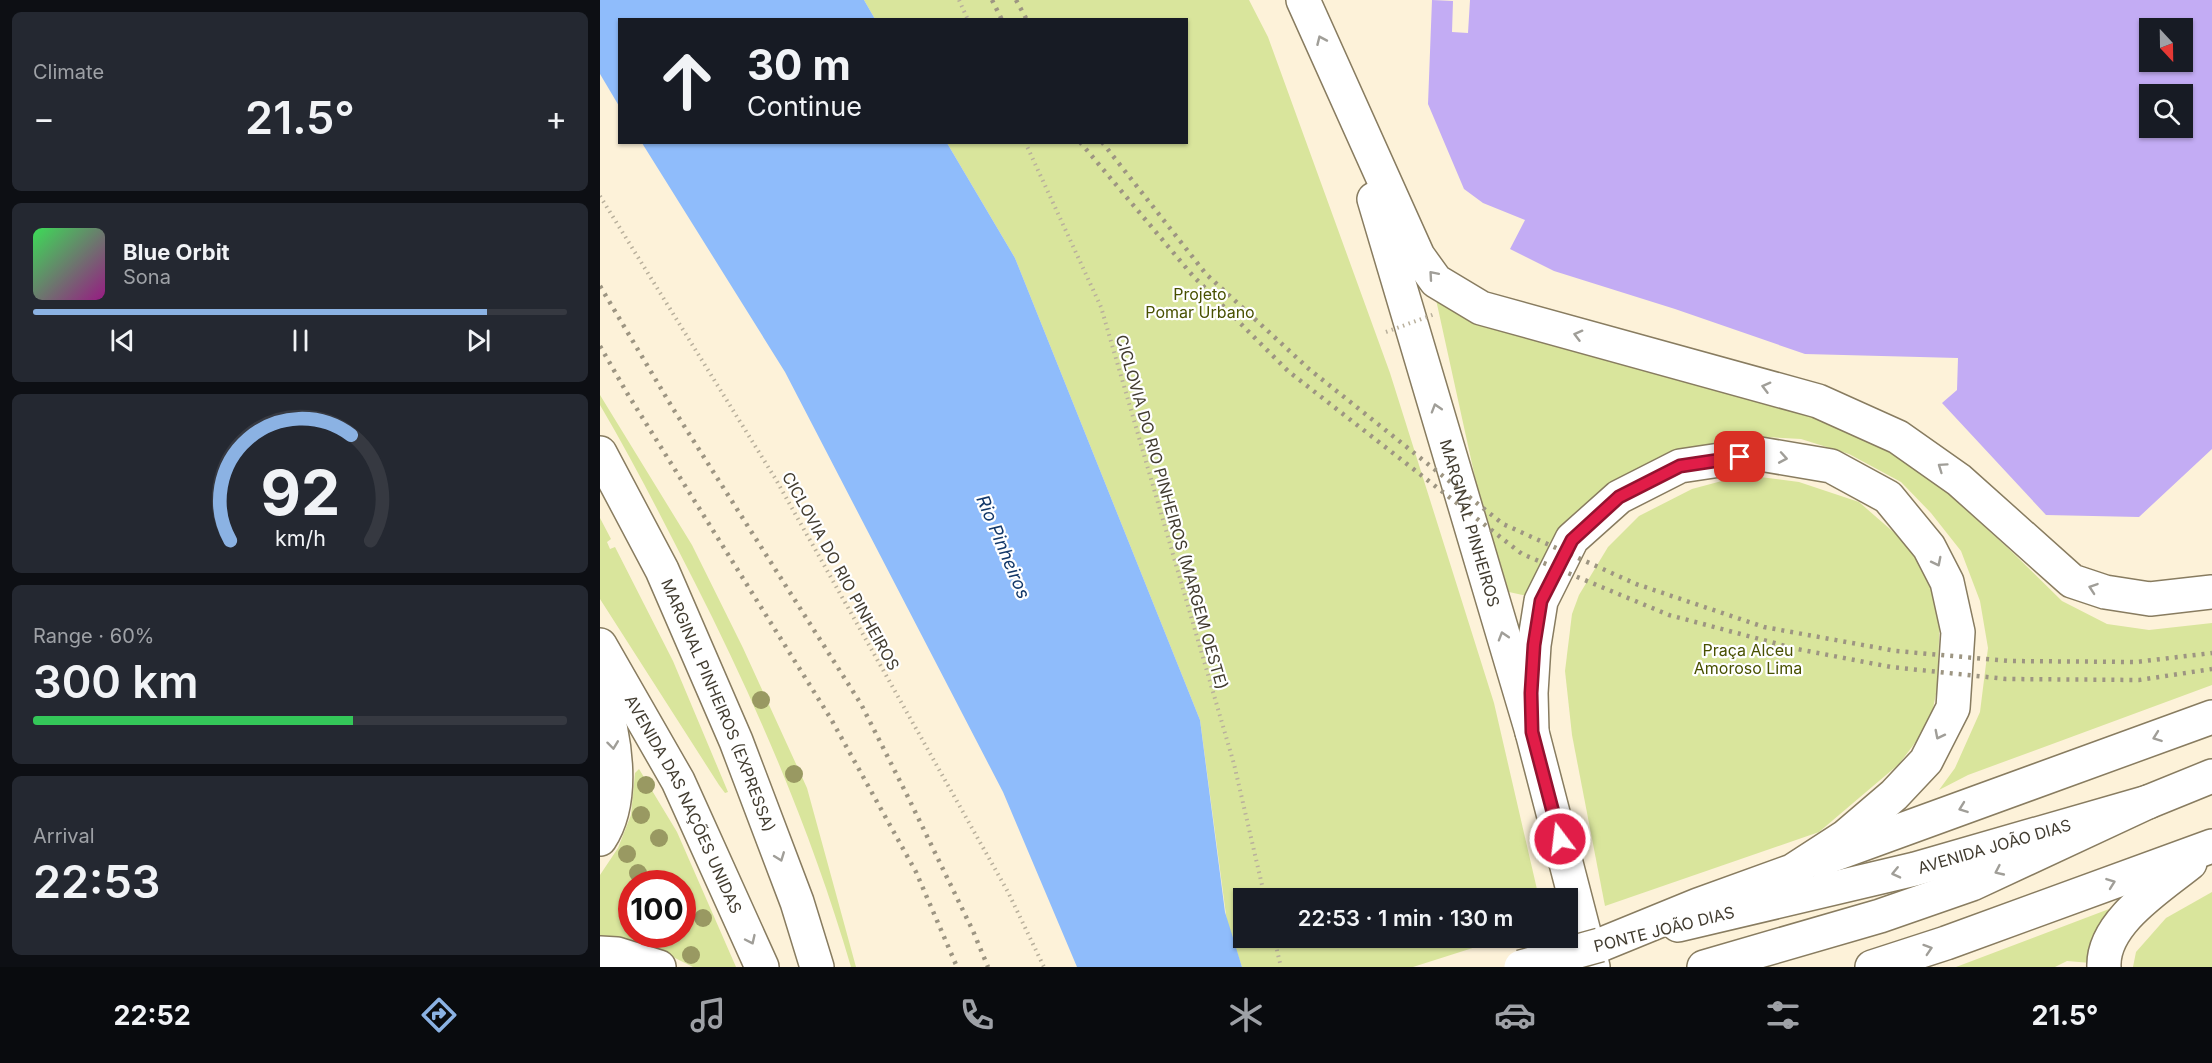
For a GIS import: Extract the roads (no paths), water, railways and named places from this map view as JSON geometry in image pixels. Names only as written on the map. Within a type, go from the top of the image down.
[{"type":"main road","points":[[1303,0],[1418,256],[1436,281],[1481,308],[1818,401],[1898,437],[1959,480],[2072,581],[2104,592],[2150,599],[2212,592]]},
{"type":"main road","name":"MARGINAL PINHEIROS","points":[[1338,79],[1597,956]]},
{"type":"main road","name":"MARGINAL PINHEIROS (EXPRESSA)","points":[[600,453],[662,570],[736,741],[818,967]]},
{"type":"main road","points":[[1532,732],[1531,693],[1534,645],[1541,601],[1572,540],[1619,497],[1680,466],[1760,454],[1831,466],[1888,497],[1929,547],[1947,582],[1958,632],[1953,708],[1926,761],[1894,795],[1846,836],[1792,871]]},
{"type":"main road","points":[[600,477],[662,570]]},
{"type":"main road","points":[[2150,599],[2212,567]]},
{"type":"main road","name":"AVENIDA DAS NAÇÕES UNIDAS","points":[[600,645],[678,781],[762,967]]},
{"type":"main road","points":[[600,688],[610,722],[616,768],[614,804],[600,839]]},
{"type":"main road","points":[[1597,956],[1698,905],[2212,717]]},
{"type":"main road","name":"AVENIDA JOÃO DIAS","points":[[1772,902],[1915,869],[2148,802],[2212,776]]},
{"type":"main road","points":[[1704,967],[1880,916],[1972,884],[2148,802]]},
{"type":"main road","points":[[1872,967],[1946,943],[2211,847]]},
{"type":"main road","points":[[2104,967],[2112,934],[2136,906],[2211,847]]},
{"type":"main road","name":"PONTE JOÃO DIAS","points":[[1521,967],[1597,956],[1772,902]]},
{"type":"main road","points":[[600,953],[617,954],[659,967]]},
{"type":"water","points":[[600,0],[864,0],[874,18],[618,18],[618,104],[600,74]]},
{"type":"water","name":"Rio Pinheiros","points":[[643,144],[948,144],[1015,258],[1200,720],[1225,912],[1233,938],[1233,948],[1236,948],[1242,967],[1077,967],[1003,792],[785,372]]},
{"type":"railway","points":[[992,0],[1001,18]]},
{"type":"railway","points":[[1016,0],[1026,18]]},
{"type":"railway","points":[[1082,144],[1193,276],[1288,371],[1522,554],[1669,615],[1797,649],[1891,667],[2006,679],[2139,680],[2212,669]]},
{"type":"railway","points":[[1104,144],[1206,274],[1309,369],[1503,524],[1636,584],[1764,627],[1896,651],[2009,661],[2136,662],[2212,653]]},
{"type":"railway","points":[[600,286],[672,407],[861,704],[973,931],[988,967]]},
{"type":"railway","points":[[600,346],[831,719],[916,872],[957,967]]},
{"type":"park label","name":"Projeto Pomar Urbano","points":[[1200,303]]},
{"type":"park label","name":"Praça Alceu Amoroso Lima","points":[[1748,659]]}]
